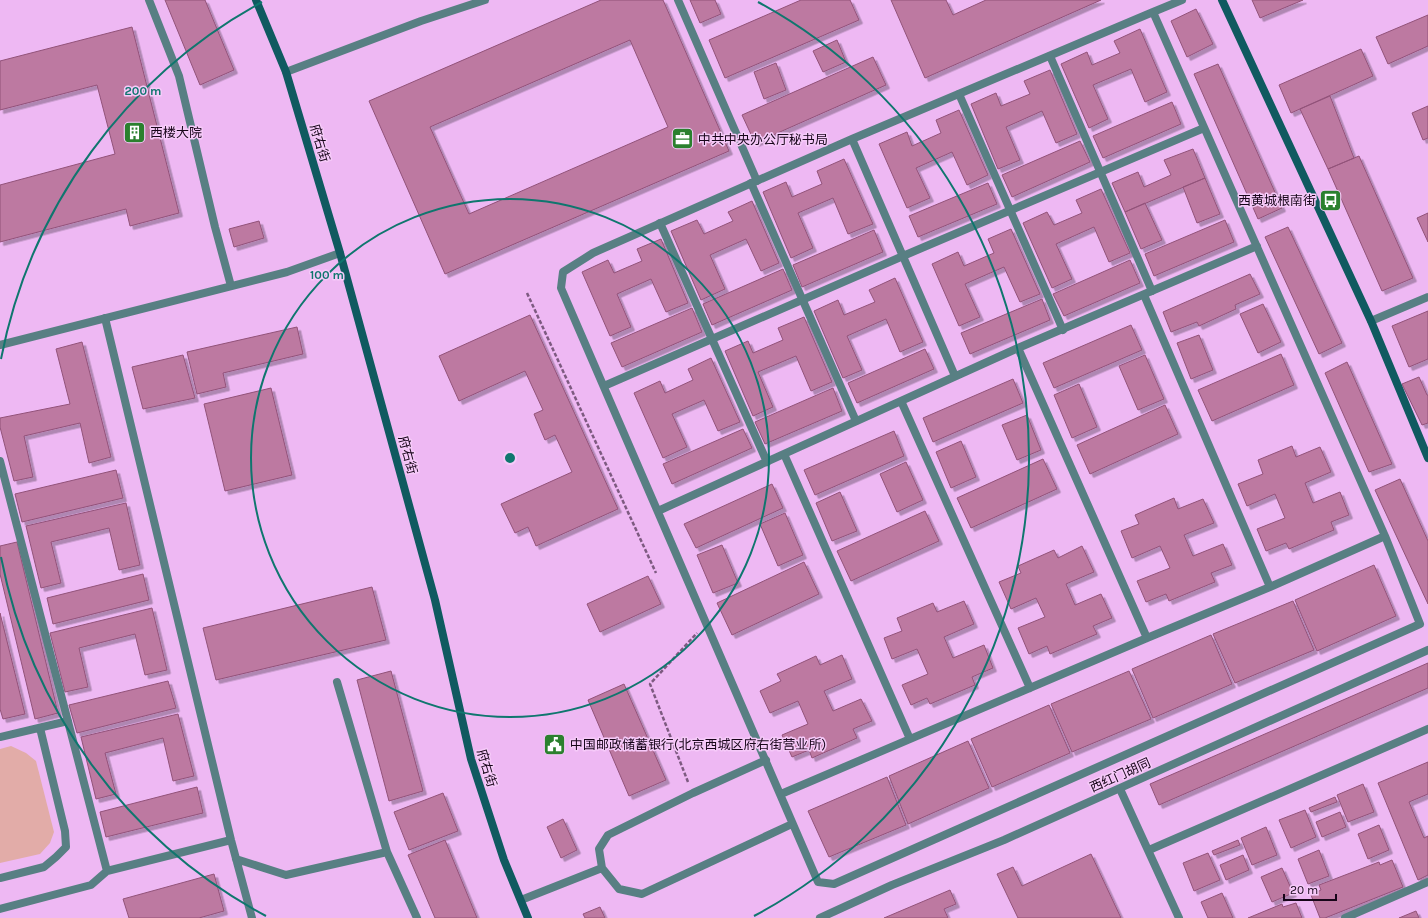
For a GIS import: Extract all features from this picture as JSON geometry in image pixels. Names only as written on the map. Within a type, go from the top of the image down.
[{"type":"main road","name":"府右街","points":[[256,0],[286,72],[340,253],[435,600],[470,760],[504,860],[528,918]]},
{"type":"main road","points":[[1222,0],[1371,321],[1428,458]]},
{"type":"street","points":[[149,0],[178,76],[231,286]]},
{"type":"street","points":[[286,72],[414,24],[485,0]]},
{"type":"street","points":[[678,0],[802,300],[856,421]]},
{"type":"street","points":[[1153,12],[1385,536],[1420,624],[834,884],[818,882],[561,288],[563,272],[593,253],[660,223],[852,139],[1050,56],[1153,12],[1182,0]]},
{"type":"street","points":[[1050,56],[1101,172],[1148,293],[1270,587]]},
{"type":"street","points":[[959,94],[1063,330]]},
{"type":"street","points":[[604,386],[903,256],[1204,128]]},
{"type":"street","points":[[852,139],[956,376]]},
{"type":"street","points":[[660,223],[767,462]]},
{"type":"street","points":[[658,511],[1018,348],[1257,246]]},
{"type":"street","points":[[0,345],[287,272],[340,253]]},
{"type":"street","points":[[1371,321],[1428,297]]},
{"type":"street","points":[[105,318],[231,840],[252,918]]},
{"type":"street","points":[[1018,348],[1146,638]]},
{"type":"street","points":[[901,401],[1030,688]]},
{"type":"street","points":[[784,454],[910,739]]},
{"type":"street","points":[[0,461],[106,871]]},
{"type":"street","points":[[781,794],[1146,638],[1270,587],[1385,536]]},
{"type":"street","name":"西红门胡同","points":[[820,918],[892,885],[1004,840],[1120,789],[1428,650]]},
{"type":"street","points":[[337,682],[387,852],[417,918]]},
{"type":"street","points":[[0,736],[68,721]]},
{"type":"street","points":[[0,878],[44,867],[66,847],[65,830],[40,728]]},
{"type":"street","points":[[1149,850],[1428,729]]},
{"type":"street","points":[[766,760],[693,793],[608,835],[599,849],[602,868],[619,889],[642,894],[792,824]]},
{"type":"street","points":[[1120,789],[1179,918]]},
{"type":"street","points":[[0,909],[91,885],[106,871],[231,840]]},
{"type":"street","points":[[236,859],[286,875],[387,852]]},
{"type":"street","points":[[521,900],[602,868]]},
{"type":"street","points":[[1345,918],[1428,882]]},
{"type":"path","points":[[527,294],[656,573]]},
{"type":"path","points":[[693,793],[650,684],[706,622]]},
{"type":"shaded area","points":[[11,746],[26,753],[36,761],[54,832],[50,843],[40,854],[0,863],[0,749]]},
{"type":"building","points":[[165,0],[205,0],[234,70],[200,85]]},
{"type":"building","name":"中共中央办公厅秘书局","points":[[601,0],[663,0],[729,151],[445,274],[369,101]],"holes":[[[630,40],[668,127],[469,214],[430,127]]]},
{"type":"building","points":[[690,0],[715,0],[721,14],[700,23]]},
{"type":"building","points":[[801,0],[850,0],[859,20],[725,78],[709,40]]},
{"type":"building","points":[[891,0],[946,0],[953,15],[986,0],[1101,0],[925,78]]},
{"type":"building","points":[[1252,0],[1303,0],[1260,18]]},
{"type":"building","points":[[1196,9],[1213,44],[1187,57],[1171,21]]},
{"type":"building","points":[[1428,15],[1428,46],[1388,64],[1376,37]]},
{"type":"building","name":"西楼大院","points":[[132,27],[179,213],[130,226],[126,209],[0,242],[0,185],[115,154],[97,85],[0,110],[0,61]]},
{"type":"building","points":[[1140,29],[1167,92],[1145,102],[1131,69],[1093,85],[1108,119],[1089,128],[1061,64],[1087,52],[1092,65],[1120,53],[1114,41]]},
{"type":"building","points":[[837,40],[846,62],[823,72],[813,51]]},
{"type":"building","points":[[1361,49],[1373,76],[1291,113],[1279,85]]},
{"type":"building","points":[[873,57],[886,85],[755,143],[742,115]]},
{"type":"building","points":[[776,63],[786,90],[764,99],[754,72]]},
{"type":"building","points":[[1218,64],[1282,208],[1258,219],[1194,74]]},
{"type":"building","points":[[1050,70],[1077,134],[1056,143],[1042,111],[1006,127],[1020,160],[998,169],[971,104],[996,93],[1001,106],[1030,94],[1024,81]]},
{"type":"building","points":[[1330,96],[1354,158],[1328,169],[1300,109]]},
{"type":"building","points":[[1172,102],[1181,124],[1103,158],[1093,136]]},
{"type":"building","points":[[1428,106],[1428,138],[1423,140],[1412,113]]},
{"type":"building","points":[[959,110],[988,175],[967,185],[952,152],[916,168],[930,198],[907,208],[879,144],[907,132],[912,146],[941,133],[936,120]]},
{"type":"building","points":[[1080,141],[1090,162],[1012,197],[1002,175]]},
{"type":"building","points":[[1193,149],[1205,178],[1125,212],[1112,183],[1138,172],[1144,187],[1171,175],[1164,160]]},
{"type":"building","points":[[1359,156],[1413,278],[1382,291],[1328,169]]},
{"type":"building","points":[[844,159],[873,224],[848,234],[833,198],[798,213],[813,248],[791,258],[763,192],[786,182],[792,197],[822,184],[817,171]]},
{"type":"building","points":[[1205,178],[1220,214],[1197,223],[1183,187]]},
{"type":"building","points":[[988,183],[997,204],[918,237],[909,216]]},
{"type":"building","points":[[1101,189],[1130,253],[1109,262],[1094,227],[1056,244],[1072,279],[1052,288],[1023,223],[1047,212],[1054,225],[1082,213],[1076,200]]},
{"type":"building","points":[[752,201],[779,263],[761,271],[746,239],[710,255],[725,289],[701,300],[671,231],[697,220],[704,234],[733,221],[728,212]]},
{"type":"building","points":[[1145,203],[1162,240],[1141,249],[1125,212]]},
{"type":"building","points":[[1428,213],[1428,242],[1417,218]]},
{"type":"building","points":[[1225,220],[1234,242],[1154,276],[1145,254]]},
{"type":"building","points":[[259,221],[264,238],[234,247],[229,229]]},
{"type":"building","points":[[1288,227],[1342,343],[1319,354],[1265,237]]},
{"type":"building","points":[[1011,229],[1040,294],[1020,302],[1004,267],[965,284],[980,317],[959,326],[932,264],[958,252],[964,266],[994,253],[988,239]]},
{"type":"building","points":[[874,230],[883,252],[802,287],[793,265]]},
{"type":"building","points":[[661,239],[688,303],[666,312],[651,279],[617,294],[631,327],[610,336],[582,272],[608,260],[614,273],[642,261],[637,249]]},
{"type":"building","points":[[1130,260],[1140,283],[1064,316],[1053,294]]},
{"type":"building","points":[[783,269],[792,290],[712,325],[703,304]]},
{"type":"building","points":[[1250,274],[1260,294],[1235,305],[1236,309],[1199,326],[1197,322],[1171,332],[1163,312]]},
{"type":"building","points":[[895,278],[923,342],[900,352],[886,319],[847,336],[862,370],[843,378],[814,311],[838,300],[844,315],[875,302],[869,290]]},
{"type":"building","points":[[1042,299],[1050,320],[970,354],[961,333]]},
{"type":"building","points":[[1263,304],[1281,342],[1258,353],[1240,314]]},
{"type":"building","points":[[692,308],[702,332],[622,367],[611,343]]},
{"type":"building","points":[[1428,311],[1428,359],[1409,367],[1392,326]]},
{"type":"building","points":[[530,315],[618,509],[536,546],[528,527],[515,533],[501,504],[572,472],[555,435],[545,440],[534,414],[543,410],[525,371],[459,401],[439,356]]},
{"type":"building","points":[[804,317],[832,382],[811,391],[796,356],[758,372],[773,407],[753,416],[725,351],[748,341],[753,353],[783,340],[778,328]]},
{"type":"building","points":[[1131,325],[1142,350],[1054,388],[1043,363]]},
{"type":"building","points":[[297,327],[303,354],[223,373],[226,387],[197,394],[187,352]]},
{"type":"building","points":[[1199,335],[1213,370],[1191,379],[1177,343]]},
{"type":"building","points":[[82,342],[111,457],[89,463],[80,423],[24,436],[33,477],[14,481],[0,427],[0,418],[70,404],[56,349]]},
{"type":"building","points":[[925,349],[934,369],[857,403],[848,383]]},
{"type":"building","points":[[1281,354],[1294,385],[1212,421],[1198,390]]},
{"type":"building","points":[[183,355],[195,398],[143,409],[132,367]]},
{"type":"building","points":[[1145,355],[1164,399],[1138,410],[1119,366]]},
{"type":"building","points":[[711,358],[740,422],[718,431],[704,400],[672,414],[687,447],[663,458],[634,393],[660,381],[665,393],[693,380],[688,369]]},
{"type":"building","points":[[1347,362],[1392,464],[1369,472],[1325,373]]},
{"type":"building","points":[[1419,377],[1428,395],[1428,423],[1422,425],[1402,384]]},
{"type":"building","points":[[1013,379],[1023,403],[933,442],[923,418]]},
{"type":"building","points":[[1079,384],[1097,427],[1072,438],[1054,395]]},
{"type":"building","points":[[271,388],[292,475],[225,491],[204,404]]},
{"type":"building","points":[[833,388],[842,411],[765,444],[755,422]]},
{"type":"building","points":[[1165,405],[1178,434],[1090,474],[1077,445]]},
{"type":"building","points":[[1027,415],[1041,450],[1017,460],[1002,425]]},
{"type":"building","points":[[743,429],[752,448],[672,484],[663,464]]},
{"type":"building","points":[[894,431],[904,456],[815,495],[804,470]]},
{"type":"building","points":[[961,441],[976,477],[951,488],[936,452]]},
{"type":"building","points":[[1292,446],[1296,457],[1320,447],[1331,472],[1305,483],[1313,503],[1340,492],[1349,515],[1331,522],[1334,530],[1289,549],[1286,543],[1266,551],[1257,529],[1285,518],[1275,494],[1247,506],[1238,484],[1263,474],[1258,460]]},
{"type":"building","points":[[1043,459],[1057,489],[971,528],[957,498]]},
{"type":"building","points":[[906,462],[923,500],[897,512],[880,474]]},
{"type":"building","points":[[116,470],[123,498],[22,522],[15,494]]},
{"type":"building","points":[[1400,479],[1428,541],[1428,604],[1375,490]]},
{"type":"building","points":[[772,484],[783,508],[696,548],[684,524]]},
{"type":"building","points":[[840,492],[857,531],[832,541],[816,503]]},
{"type":"building","points":[[1174,498],[1178,509],[1203,499],[1214,523],[1184,535],[1193,556],[1223,544],[1232,565],[1211,573],[1215,582],[1169,601],[1166,594],[1146,602],[1137,581],[1170,568],[1160,546],[1132,558],[1121,531],[1139,524],[1135,515]]},
{"type":"building","points":[[126,503],[140,565],[119,570],[109,528],[51,542],[61,583],[41,588],[26,526]]},
{"type":"building","points":[[925,511],[939,541],[851,581],[837,551]]},
{"type":"building","points":[[785,513],[803,555],[778,566],[760,524]]},
{"type":"building","points":[[17,542],[58,713],[35,719],[0,574],[0,546]]},
{"type":"building","points":[[722,545],[738,583],[713,593],[697,555]]},
{"type":"building","points":[[1082,546],[1094,572],[1066,584],[1075,605],[1101,594],[1112,618],[1093,626],[1097,634],[1050,654],[1047,646],[1029,654],[1018,628],[1045,617],[1036,598],[1011,609],[999,582],[1021,573],[1018,566],[1054,550],[1058,558]]},
{"type":"building","points":[[804,562],[819,594],[732,635],[717,603]]},
{"type":"building","points":[[1374,565],[1396,616],[1317,651],[1295,600]]},
{"type":"building","points":[[143,574],[149,600],[53,624],[47,598]]},
{"type":"building","points":[[648,576],[661,604],[600,632],[587,604]]},
{"type":"building","points":[[372,587],[386,640],[216,680],[203,628]]},
{"type":"building","points":[[964,601],[974,624],[944,637],[953,658],[984,645],[993,668],[972,677],[975,685],[930,704],[927,698],[911,705],[902,685],[928,674],[917,649],[892,659],[884,638],[902,631],[897,618],[933,603],[937,612]]},
{"type":"building","points":[[1293,601],[1314,650],[1235,683],[1213,634]]},
{"type":"building","points":[[152,608],[167,670],[145,675],[135,634],[79,648],[88,687],[65,692],[50,633]]},
{"type":"building","points":[[0,613],[25,714],[3,719],[0,709]]},
{"type":"building","points":[[1211,635],[1232,684],[1153,718],[1132,669]]},
{"type":"building","points":[[842,655],[852,679],[824,691],[833,711],[861,699],[872,721],[853,729],[857,738],[812,758],[809,750],[792,757],[782,735],[808,724],[798,701],[770,713],[760,691],[781,681],[777,674],[816,656],[820,665]]},
{"type":"building","points":[[1428,663],[1428,688],[1159,805],[1150,784]]},
{"type":"building","points":[[391,671],[423,791],[389,801],[357,680]]},
{"type":"building","points":[[1129,671],[1151,719],[1072,752],[1051,704]]},
{"type":"building","points":[[168,681],[176,708],[77,733],[69,705]]},
{"type":"building","points":[[624,684],[666,780],[629,796],[588,700]]},
{"type":"building","points":[[1049,705],[1070,753],[992,787],[971,739]]},
{"type":"building","points":[[178,714],[194,776],[173,781],[163,738],[105,753],[116,794],[96,799],[81,737]]},
{"type":"building","points":[[968,741],[989,788],[908,824],[889,776]]},
{"type":"building","points":[[1428,762],[1428,794],[1409,802],[1424,838],[1428,836],[1428,875],[1418,880],[1378,783]]},
{"type":"building","points":[[887,777],[906,825],[829,857],[808,811]]},
{"type":"building","points":[[1363,784],[1374,812],[1348,822],[1337,795]]},
{"type":"building","points":[[197,787],[203,813],[106,837],[100,812]]},
{"type":"building","points":[[443,793],[458,831],[409,850],[394,812]]},
{"type":"building","points":[[1335,797],[1337,802],[1311,812],[1309,808]]},
{"type":"building","points":[[1305,810],[1316,837],[1291,848],[1279,820]]},
{"type":"building","points":[[1340,812],[1346,827],[1322,837],[1316,822]]},
{"type":"building","points":[[563,819],[577,850],[561,858],[547,827]]},
{"type":"building","points":[[1379,825],[1389,850],[1368,859],[1358,834]]},
{"type":"building","points":[[1266,827],[1277,855],[1252,865],[1241,838]]},
{"type":"building","points":[[445,840],[477,918],[435,918],[408,855]]},
{"type":"building","points":[[1238,840],[1240,845],[1214,855],[1212,851]]},
{"type":"building","points":[[1319,850],[1329,876],[1308,884],[1298,859]]},
{"type":"building","points":[[1208,853],[1220,880],[1194,891],[1183,863]]},
{"type":"building","points":[[1091,854],[1121,918],[1018,918],[997,874],[1013,867],[1022,886]]},
{"type":"building","points":[[1243,855],[1249,870],[1226,880],[1220,865]]},
{"type":"building","points":[[1392,860],[1403,887],[1325,918],[1320,918],[1311,895],[1321,890],[1319,885],[1379,862],[1380,865]]},
{"type":"building","points":[[1282,868],[1293,893],[1272,902],[1261,877]]},
{"type":"building","points":[[214,874],[224,911],[199,918],[129,918],[123,899]]},
{"type":"building","points":[[950,890],[956,904],[944,909],[948,918],[884,918]]},
{"type":"building","points":[[1222,893],[1233,918],[1208,918],[1201,902]]},
{"type":"building","points":[[1296,903],[1302,918],[1248,918],[1282,904],[1283,907]]},
{"type":"building","points":[[600,907],[605,918],[585,918],[583,914]]},
{"type":"building","points":[[1416,911],[1419,918],[1399,918]]},
{"type":"place","name":"西楼大院","points":[[134,132]]},
{"type":"place","name":"中共中央办公厅秘书局","points":[[682,139]]},
{"type":"place","name":"西黄城根南街","points":[[1331,200]]},
{"type":"place","name":"中国邮政储蓄银行(北京西城区府右街营业所)","points":[[555,744]]}]
